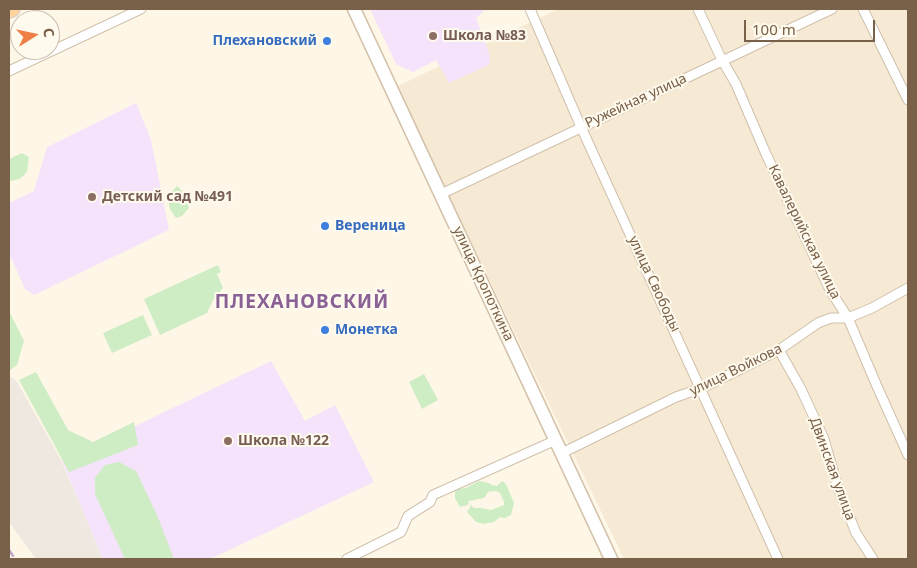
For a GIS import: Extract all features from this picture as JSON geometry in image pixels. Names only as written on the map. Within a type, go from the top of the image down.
[{"type":"main road","name":"улица Кропоткина","points":[[354,9],[611,559]]},
{"type":"street","points":[[9,71],[141,9]]},
{"type":"street","name":"улица Свободы","points":[[530,9],[581,127],[702,388],[778,559]]},
{"type":"street","name":"Кавалерийская улица","points":[[698,9],[722,60],[736,84],[766,154],[830,290],[848,318],[908,455]]},
{"type":"street","name":"Ружейная улица","points":[[441,194],[832,9]]},
{"type":"street","points":[[863,9],[908,100]]},
{"type":"street","name":"улица Войкова","points":[[562,452],[676,397],[702,388],[779,350],[818,323],[832,318],[848,318],[872,308],[908,288]]},
{"type":"street","name":"Двинская улица","points":[[779,350],[801,389],[824,439],[838,488],[856,532],[873,559]]},
{"type":"street","points":[[347,559],[401,532],[408,516],[430,502],[433,495],[556,440]]},
{"type":"shaded area","name":"Школа №83","points":[[370,9],[483,9],[484,11],[476,18],[490,55],[489,65],[449,83],[436,60],[413,72],[396,64]]},
{"type":"shaded area","points":[[558,9],[908,9],[908,559],[624,559],[396,87]]},
{"type":"shaded area","name":"Детский сад №491","points":[[136,103],[151,140],[169,230],[34,295],[25,289],[9,253],[9,203],[34,191],[47,147]]},
{"type":"shaded area","name":"Школа №122","points":[[271,361],[305,421],[335,405],[374,482],[210,559],[103,559],[62,461]]},
{"type":"shaded area","points":[[9,376],[16,380],[61,460],[103,559],[36,559],[9,522]]},
{"type":"green space","points":[[22,153],[29,157],[27,172],[20,179],[10,181],[9,159]]},
{"type":"green space","points":[[177,186],[185,194],[189,208],[182,216],[176,218],[170,209],[167,196]]},
{"type":"green space","points":[[218,265],[221,272],[217,274],[223,288],[213,300],[207,313],[160,335],[144,299]]},
{"type":"green space","points":[[9,311],[24,341],[17,365],[9,371]]},
{"type":"green space","points":[[143,315],[152,335],[112,353],[103,333]]},
{"type":"green space","points":[[36,372],[68,430],[93,442],[134,422],[138,445],[69,472],[19,380]]},
{"type":"green space","points":[[424,374],[438,400],[422,409],[409,382]]},
{"type":"green space","points":[[119,462],[136,471],[157,515],[174,559],[125,559],[95,494],[95,478],[105,465]]},
{"type":"green space","points":[[479,481],[497,486],[502,481],[506,484],[514,503],[511,515],[505,518],[500,517],[494,522],[484,524],[476,522],[467,512],[471,505],[474,508],[491,510],[504,505],[500,493],[496,491],[488,492],[484,498],[469,501],[468,505],[460,507],[455,498],[457,489],[466,488]]},
{"type":"railway","points":[[9,550],[15,559]]},
{"type":"place","name":"Школа №83","points":[[433,36]]},
{"type":"place","name":"Плехановский","points":[[327,41]]},
{"type":"place","name":"Детский сад №491","points":[[92,197]]},
{"type":"place","name":"Вереница","points":[[325,226]]},
{"type":"place","name":"Монетка","points":[[325,330]]},
{"type":"place","name":"Школа №122","points":[[228,441]]},
{"type":"district","name":"ПЛЕХАНОВСКИЙ","points":[[302,303]]}]
